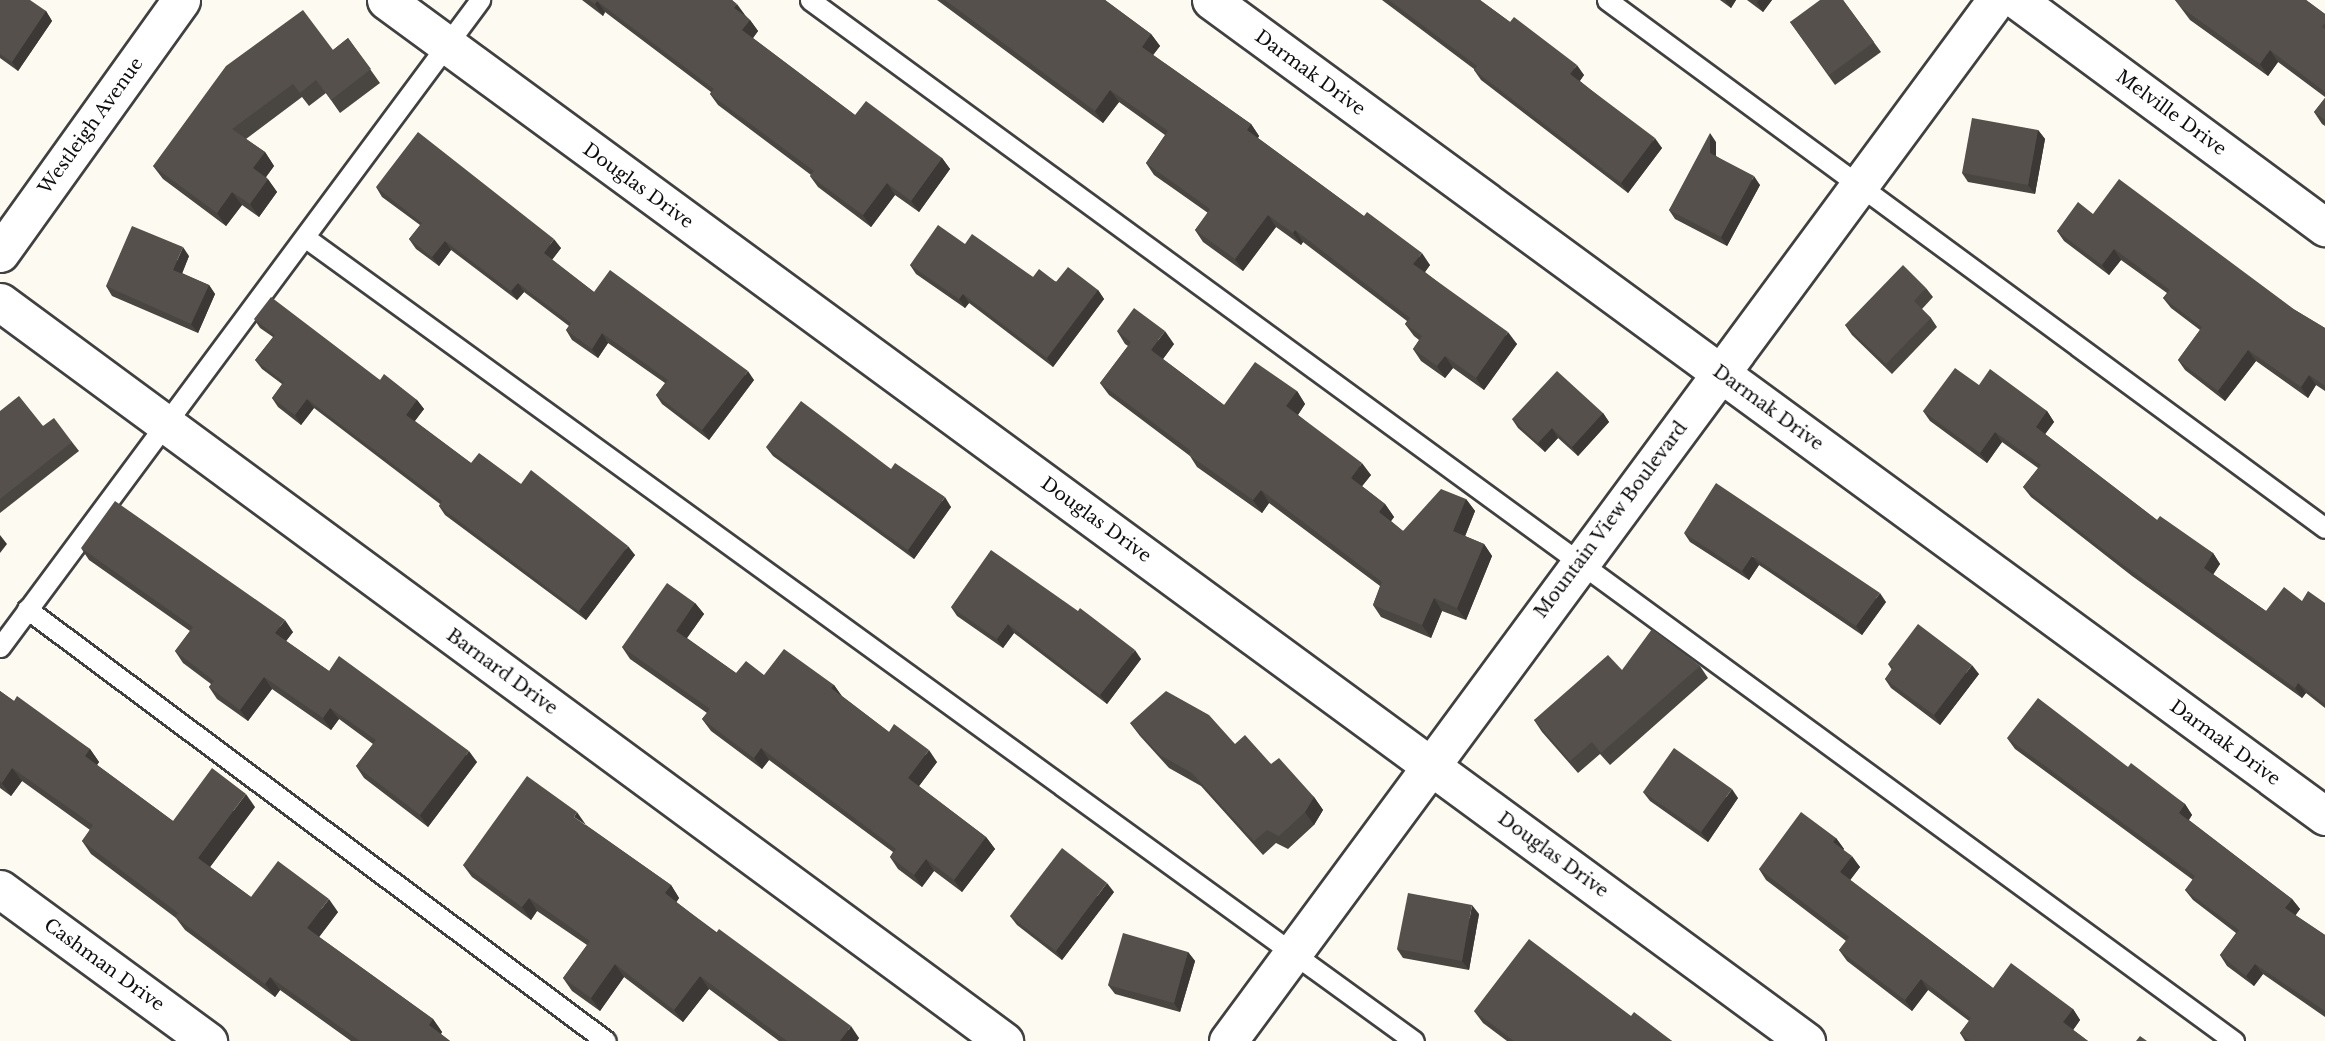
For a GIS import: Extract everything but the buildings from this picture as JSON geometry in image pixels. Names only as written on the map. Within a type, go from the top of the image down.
[{"type":"street","name":"Westleigh Avenue","points":[[0,253],[181,0]]},
{"type":"street","name":"Douglas Drive","points":[[386,0],[1806,1041]]},
{"type":"street","name":"Darmak Drive","points":[[1211,0],[2325,816]]},
{"type":"street","name":"Mountain View Boulevard","points":[[1228,1041],[1429,764],[1996,0]]},
{"type":"street","name":"Melville Drive","points":[[2017,0],[2325,227]]},
{"type":"street","name":"Barnard Drive","points":[[0,302],[1004,1041]]},
{"type":"street","name":"Cashman Drive","points":[[0,889],[208,1041]]},
{"type":"lane","points":[[0,647],[480,0]]},
{"type":"lane","points":[[810,0],[2234,1041]]},
{"type":"lane","points":[[1607,0],[2325,528]]},
{"type":"lane","points":[[306,238],[1414,1041]]},
{"type":"lane","points":[[27,609],[606,1041]]}]
